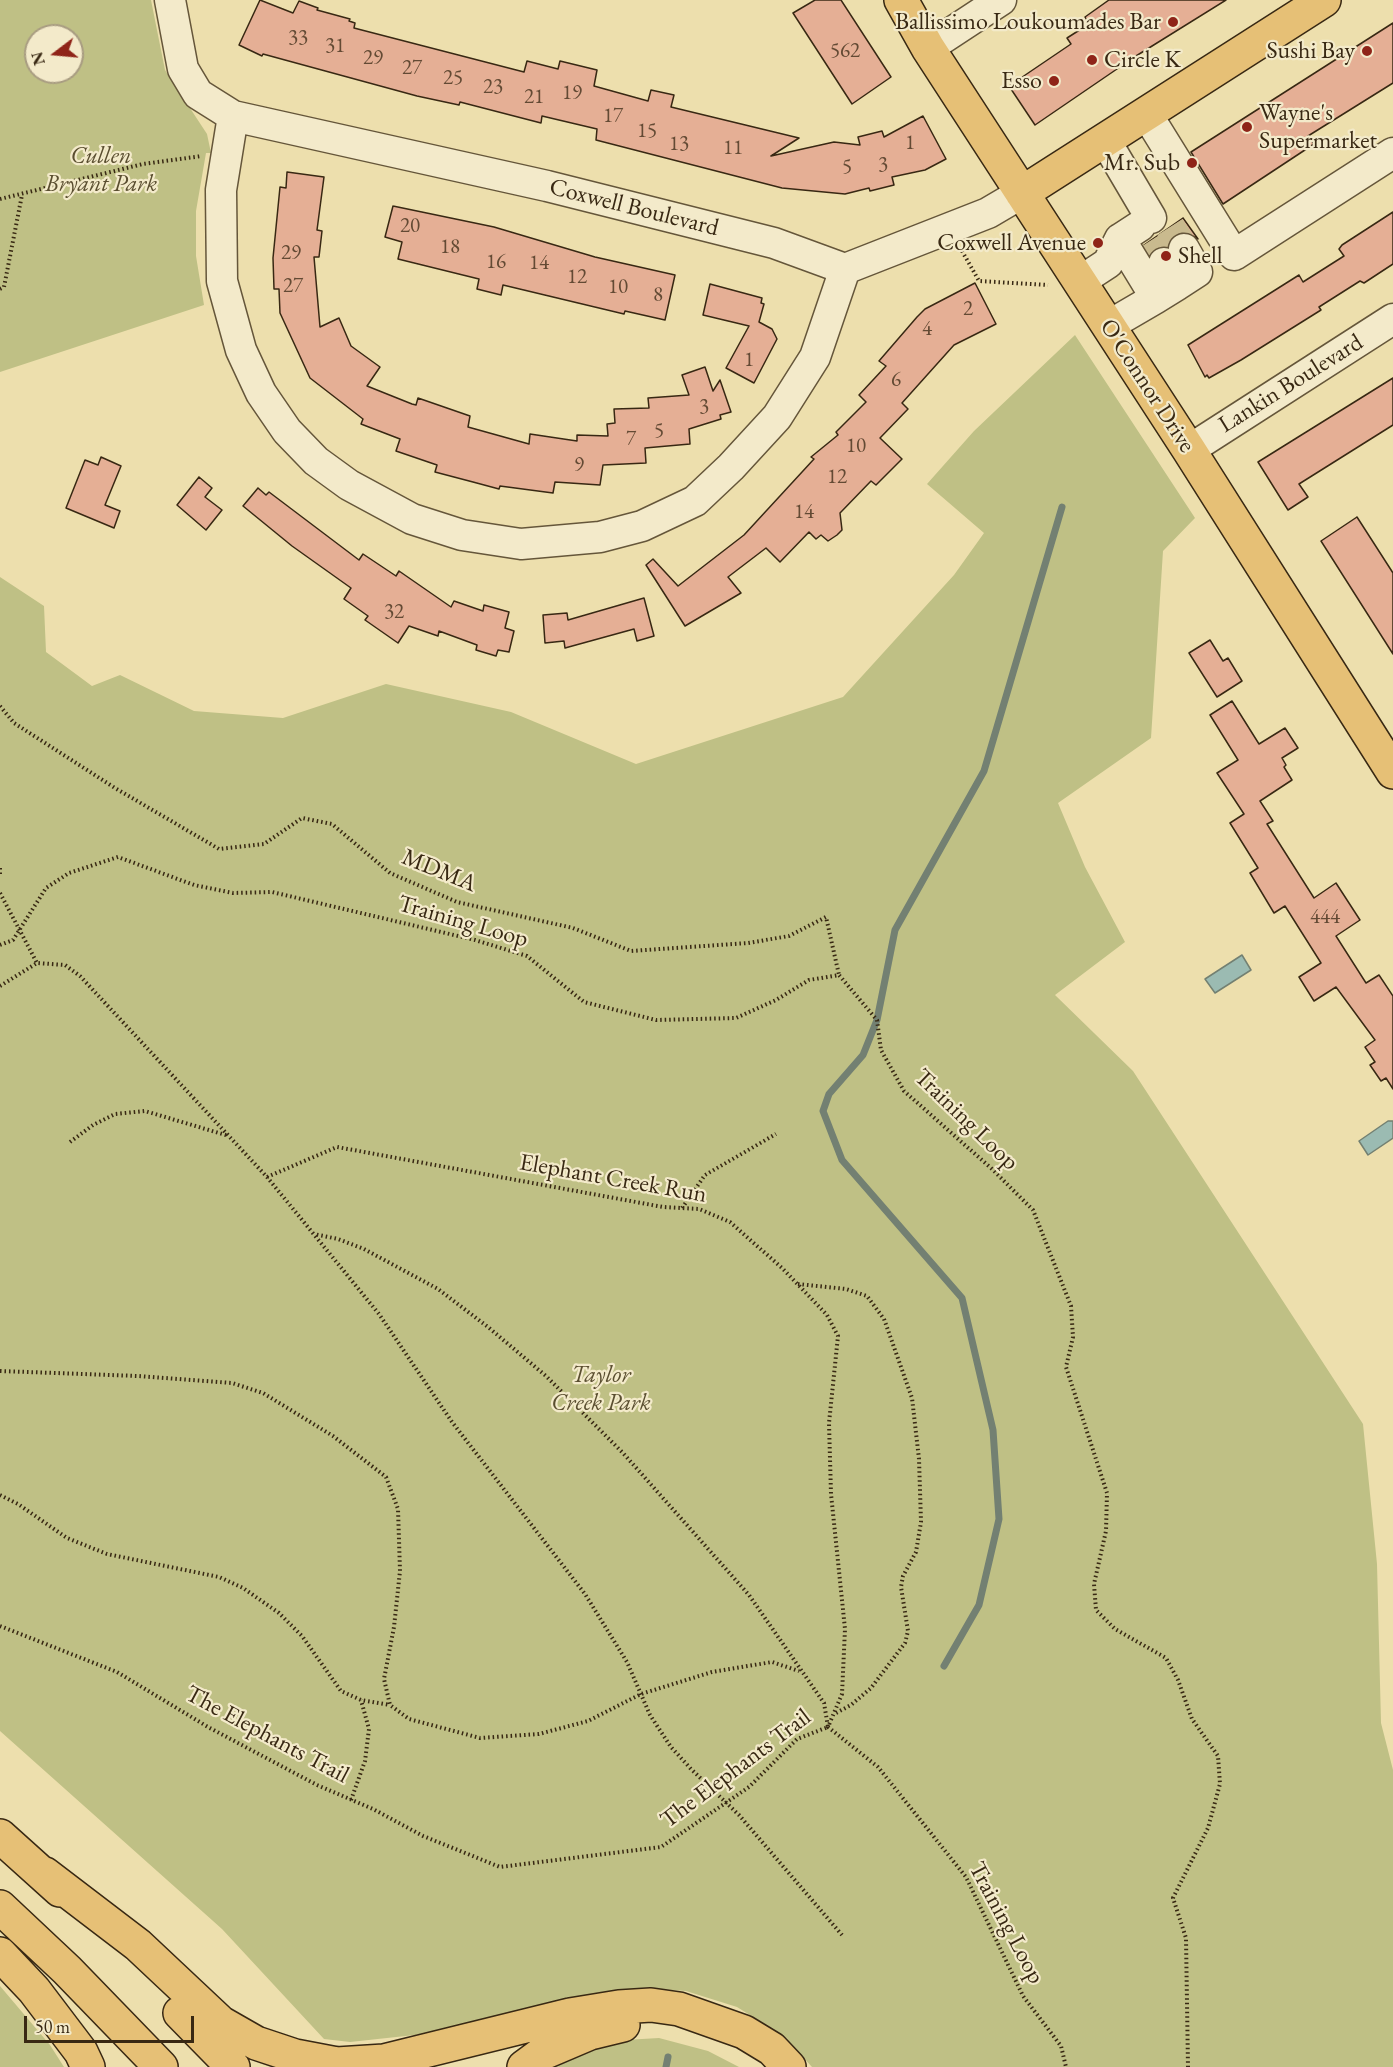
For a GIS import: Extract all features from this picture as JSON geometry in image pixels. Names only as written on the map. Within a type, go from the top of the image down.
[{"type":"main road","name":"O'Connor Drive","points":[[901,0],[928,48],[1022,193],[1064,283],[1108,326],[1393,772]]},
{"type":"main road","points":[[1022,193],[1324,0]]},
{"type":"main road","points":[[0,1836],[45,1874],[138,1945],[221,2024],[256,2043],[296,2056],[337,2064],[384,2061],[570,2015],[618,2007],[651,2005],[679,2009],[744,2032],[772,2049],[789,2067]]},
{"type":"main road","points":[[45,1874],[233,2067]]},
{"type":"main road","points":[[0,1908],[67,1970],[161,2067]]},
{"type":"main road","points":[[0,1954],[34,1990],[81,2052],[88,2067]]},
{"type":"main road","points":[[524,2067],[543,2053],[590,2033],[624,2024],[645,2024],[706,2035],[754,2060],[762,2067]]},
{"type":"street","points":[[170,0],[183,69],[198,94],[232,116],[221,190],[222,281],[241,350],[261,393],[287,431],[316,461],[349,485],[412,519],[462,535],[522,544],[600,537],[642,526],[695,501],[731,467],[777,417],[815,357],[845,269],[988,213],[1022,193]]},
{"type":"street","points":[[928,48],[1001,0]]},
{"type":"street","points":[[1146,113],[1234,255],[1393,153]]},
{"type":"street","name":"Coxwell Boulevard","points":[[232,116],[547,186],[774,243],[845,269]]},
{"type":"street","points":[[1105,140],[1157,250]]},
{"type":"street","points":[[1064,283],[1108,263],[1157,250]]},
{"type":"street","points":[[1108,326],[1157,250]]},
{"type":"street","name":"Lankin Boulevard","points":[[1189,450],[1393,319]]},
{"type":"path","points":[[0,199],[142,164],[208,155]]},
{"type":"path","points":[[0,289],[4,287],[22,194]]},
{"type":"path","points":[[961,249],[979,281],[1064,283]]},
{"type":"path","name":"MDMA","points":[[0,706],[14,723],[106,783],[219,849],[264,844],[302,818],[332,824],[390,873],[457,902],[573,928],[631,951],[748,942],[789,936],[826,917],[839,975]]},
{"type":"path","name":"Training Loop","points":[[0,945],[13,940],[46,888],[69,873],[118,857],[194,885],[233,893],[273,892],[475,940],[527,956],[584,1002],[656,1020],[736,1018],[776,1000],[809,980],[839,975],[877,1020],[881,1050],[904,1091],[992,1169],[1033,1210],[1071,1306],[1073,1337],[1066,1367],[1107,1493],[1106,1531],[1094,1584],[1096,1610],[1115,1629],[1166,1658],[1179,1680],[1192,1719],[1218,1756],[1220,1784],[1208,1828],[1173,1898],[1186,1938],[1188,2067]]},
{"type":"path","points":[[0,868],[0,877]]},
{"type":"path","points":[[0,893],[37,963]]},
{"type":"path","points":[[0,987],[37,963],[65,965],[80,975],[267,1177],[379,1314],[452,1422],[585,1594],[627,1662],[650,1715],[671,1747],[726,1803],[842,1935]]},
{"type":"path","points":[[70,1142],[93,1125],[115,1114],[145,1111],[230,1137]]},
{"type":"path","points":[[681,1208],[705,1175],[776,1134]]},
{"type":"path","name":"Elephant Creek Run","points":[[267,1177],[337,1148],[663,1207],[699,1209],[730,1222],[798,1284],[827,1315],[838,1336],[829,1423],[831,1494],[845,1629],[842,1694],[828,1727]]},
{"type":"path","name":"The Elephants Trail","points":[[0,1626],[117,1672],[208,1727],[317,1785],[423,1836],[500,1867],[661,1847],[749,1786],[797,1739],[828,1727],[824,1703],[748,1595],[623,1453],[546,1376],[438,1289],[364,1249],[338,1239],[314,1234]]},
{"type":"path","points":[[798,1284],[846,1289],[867,1296],[884,1319],[912,1398],[919,1459],[921,1521],[916,1552],[903,1576],[901,1587],[908,1631],[905,1643],[872,1688],[851,1705],[834,1714]]},
{"type":"path","points":[[0,1371],[138,1376],[232,1383],[264,1393],[323,1430],[386,1478],[398,1509],[400,1571],[394,1627],[384,1679],[390,1705]]},
{"type":"path","points":[[0,1495],[18,1504],[67,1538],[107,1554],[219,1577],[243,1588],[279,1613],[302,1636],[341,1691],[361,1700],[390,1705],[410,1719],[480,1738],[539,1734],[588,1721],[641,1694],[712,1672],[772,1662],[800,1671]]},
{"type":"path","points":[[351,1800],[365,1761],[369,1730],[361,1700]]},
{"type":"path","name":"Training Loop","points":[[828,1727],[878,1767],[966,1876],[1023,1996],[1061,2046],[1066,2067]]},
{"type":"green space","name":"Cullen Bryant Park","points":[[0,0],[151,0],[165,70],[207,134],[211,153],[206,153],[196,211],[196,256],[204,305],[0,372]]},
{"type":"green space","name":"Taylor Creek Park","points":[[1075,335],[1195,518],[1163,551],[1151,738],[1058,803],[1085,867],[1125,942],[1055,995],[1133,1071],[1363,1424],[1377,1564],[1381,1723],[1393,1770],[1393,2067],[812,2067],[785,2037],[737,2007],[686,1991],[658,1989],[617,1991],[575,1997],[424,2034],[350,2042],[324,2039],[222,1929],[0,1731],[0,577],[44,606],[46,652],[92,686],[120,675],[194,711],[283,718],[386,684],[511,712],[636,764],[843,697],[954,575],[984,533],[927,484],[974,431]]},
{"type":"green space","points":[[0,1986],[50,2045],[64,2067],[0,2067]]},
{"type":"green space","points":[[659,2038],[708,2051],[739,2067],[556,2067],[588,2048],[625,2040]]},
{"type":"water","points":[[1242,955],[1251,970],[1215,993],[1205,979]]},
{"type":"water","points":[[1388,1121],[1393,1121],[1393,1138],[1368,1155],[1359,1141]]},
{"type":"building","points":[[260,0],[293,13],[299,1],[318,8],[317,10],[350,19],[349,21],[355,23],[354,28],[524,72],[527,61],[558,69],[560,61],[597,70],[594,86],[648,101],[651,90],[674,95],[671,107],[799,138],[771,156],[834,142],[860,145],[858,137],[882,131],[884,137],[923,116],[946,159],[925,170],[892,177],[894,185],[870,191],[869,188],[845,194],[782,188],[596,140],[597,129],[542,116],[541,123],[460,102],[459,105],[417,96],[263,54],[262,56],[239,45]]},
{"type":"building","points":[[815,0],[841,0],[891,77],[852,104],[793,13]]},
{"type":"building","points":[[1109,0],[1226,0],[1136,56],[1035,125],[1009,86],[1071,44],[1067,38],[1089,24],[1085,17]]},
{"type":"building","points":[[1393,23],[1393,83],[1308,136],[1314,144],[1223,204],[1191,152]]},
{"type":"building","points":[[287,172],[324,177],[317,230],[322,231],[319,257],[314,257],[320,327],[339,318],[351,346],[380,367],[367,386],[412,404],[416,405],[418,398],[470,416],[468,427],[529,444],[530,434],[577,441],[577,435],[608,436],[607,424],[615,423],[614,409],[649,408],[648,398],[689,395],[682,375],[705,367],[713,391],[720,380],[731,412],[720,415],[721,419],[689,429],[690,444],[645,448],[646,463],[603,465],[600,485],[555,482],[553,493],[500,486],[499,489],[435,472],[437,465],[396,451],[400,439],[361,424],[363,419],[310,378],[280,313],[279,289],[274,289],[273,258],[280,187],[286,188]]},
{"type":"building","points":[[393,206],[494,227],[595,257],[675,275],[665,320],[625,311],[624,314],[503,285],[501,295],[477,289],[479,279],[398,259],[402,242],[385,237]]},
{"type":"building","points":[[1393,212],[1393,264],[1364,283],[1360,281],[1319,307],[1321,310],[1241,360],[1209,378],[1207,375],[1205,377],[1188,345],[1299,275],[1303,282],[1344,256],[1339,249],[1342,245]]},
{"type":"building","points":[[1183,218],[1198,239],[1185,232],[1176,234],[1167,247],[1156,248],[1149,254],[1144,245]]},
{"type":"building","points":[[975,283],[996,324],[954,345],[902,403],[908,409],[880,438],[902,459],[876,485],[871,481],[840,513],[842,530],[828,541],[821,535],[816,539],[809,532],[780,562],[766,548],[728,577],[741,593],[685,626],[646,565],[653,559],[678,586],[744,535],[814,459],[811,457],[838,435],[836,432],[866,402],[859,395],[886,366],[879,361],[917,317],[925,309]]},
{"type":"building","points":[[710,284],[762,298],[761,303],[764,304],[759,322],[772,329],[777,339],[754,383],[726,368],[749,326],[703,315]]},
{"type":"building","points":[[1393,378],[1393,425],[1299,484],[1308,497],[1288,510],[1258,462]]},
{"type":"building","points":[[101,457],[121,466],[105,505],[120,511],[114,528],[66,508],[85,460],[98,465]]},
{"type":"building","points":[[199,477],[212,488],[205,497],[222,510],[206,530],[177,505]]},
{"type":"building","points":[[258,488],[266,495],[269,492],[359,560],[363,554],[396,576],[399,571],[451,607],[454,601],[483,611],[484,605],[509,612],[505,628],[514,631],[509,652],[498,650],[496,656],[476,650],[477,645],[439,631],[438,636],[409,626],[398,643],[365,620],[368,616],[344,599],[351,588],[292,546],[243,506]]},
{"type":"building","points":[[1357,517],[1393,573],[1393,654],[1321,541]]},
{"type":"building","points":[[644,598],[654,636],[637,641],[634,629],[565,648],[564,641],[545,643],[543,615],[567,613],[568,620]]},
{"type":"building","points":[[1210,640],[1223,661],[1228,658],[1242,681],[1217,697],[1189,653]]},
{"type":"building","points":[[1232,701],[1259,744],[1285,728],[1298,748],[1282,758],[1286,765],[1284,767],[1292,780],[1260,801],[1273,821],[1267,824],[1314,898],[1336,883],[1360,920],[1336,936],[1366,983],[1379,975],[1393,996],[1393,1089],[1386,1078],[1381,1081],[1370,1065],[1375,1062],[1365,1047],[1375,1040],[1336,987],[1314,1001],[1299,977],[1321,963],[1285,906],[1274,913],[1250,873],[1258,868],[1230,823],[1244,814],[1217,773],[1238,760],[1210,715]]},
{"type":"waterway","points":[[944,1666],[979,1605],[999,1519],[993,1430],[962,1298],[842,1160],[823,1111],[829,1094],[863,1055],[877,1020],[895,930],[984,771],[1062,507]]},
{"type":"waterway","points":[[666,2067],[668,2057]]},
{"type":"tunnel","points":[[1170,227],[1184,249]]},
{"type":"tunnel","points":[[1150,241],[1164,263]]},
{"type":"place","name":"Ballissimo Loukoumades Bar","points":[[1173,22]]},
{"type":"place","name":"Sushi Bay","points":[[1367,51]]},
{"type":"place","name":"Circle K","points":[[1092,60]]},
{"type":"place","name":"Esso","points":[[1054,81]]},
{"type":"place","name":"Wayne's Supermarket","points":[[1247,127]]},
{"type":"place","name":"Mr. Sub","points":[[1192,163]]},
{"type":"place","name":"Coxwell Avenue","points":[[1098,243]]},
{"type":"place","name":"Shell","points":[[1166,256]]}]
